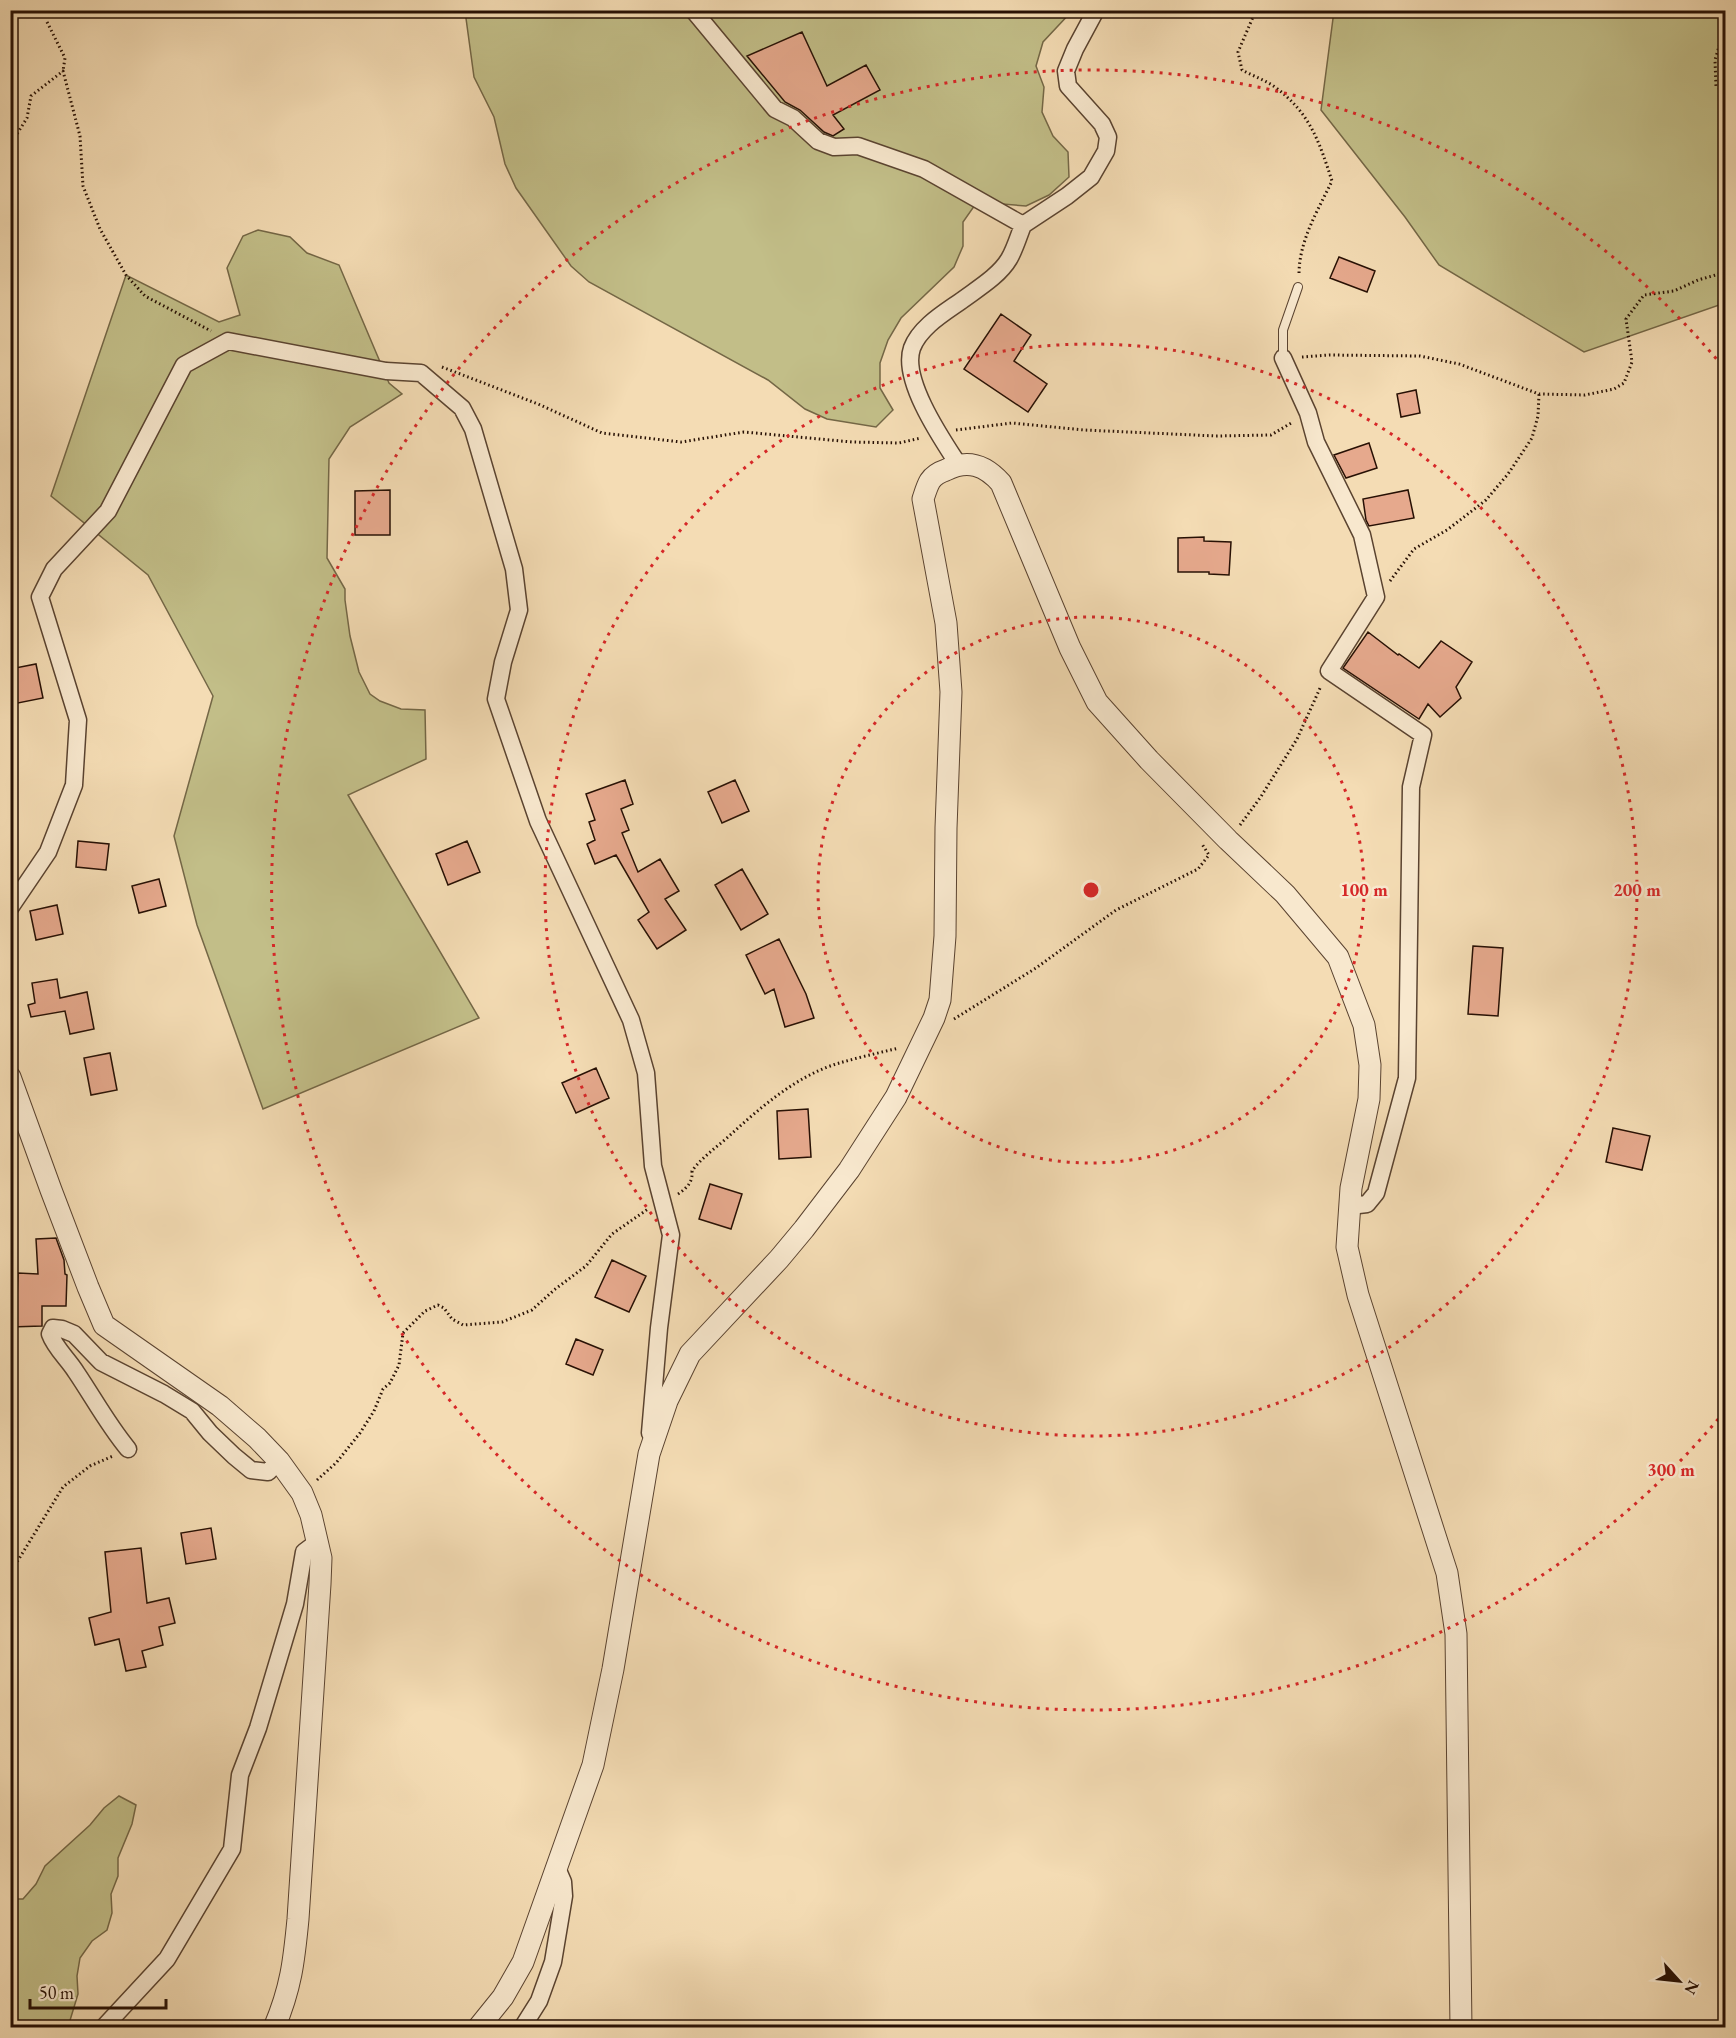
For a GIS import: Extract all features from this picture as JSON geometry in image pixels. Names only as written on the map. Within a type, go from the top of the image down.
[{"type":"street","points":[[693,10],[775,109],[793,118],[818,141],[834,147],[858,146],[924,169],[1023,225]]},
{"type":"street","points":[[958,464],[938,434],[911,377],[909,364],[912,347],[937,318],[987,282],[1009,260],[1023,225],[1091,177],[1106,151],[1108,136],[1102,124],[1068,86],[1066,71],[1096,10]]},
{"type":"street","points":[[10,908],[48,852],[74,785],[78,720],[40,597],[54,568],[108,511],[184,365],[228,341],[386,371],[421,372],[462,408],[473,429],[514,568],[519,610],[503,662],[496,699],[538,821],[631,1020],[646,1073],[653,1166],[671,1235],[659,1328],[649,1454],[613,1669],[593,1765],[523,1962],[503,1997],[478,2028]]},
{"type":"street","points":[[1283,358],[1308,413],[1316,442],[1362,535],[1376,597],[1329,671],[1423,735],[1411,787],[1407,1078],[1376,1193],[1367,1204],[1350,1206]]},
{"type":"street","points":[[649,1454],[667,1401],[690,1354],[804,1230],[849,1170],[896,1097],[934,1018],[940,1000],[943,968],[951,692],[946,623],[923,499],[930,482],[938,473],[958,464],[977,465],[1001,483],[1070,648],[1097,702],[1201,813],[1285,894],[1338,957],[1364,1025],[1370,1065],[1369,1099],[1351,1188],[1347,1247],[1358,1295],[1447,1573],[1456,1634],[1461,2028]]},
{"type":"street","points":[[10,1077],[59,1212],[104,1324],[220,1406],[257,1438],[279,1461],[302,1493],[311,1515],[321,1558],[298,1919],[294,1966],[285,2001],[274,2028]]},
{"type":"street","points":[[128,1449],[115,1434],[66,1356],[53,1342],[50,1334],[53,1328],[74,1334],[101,1362],[192,1411],[210,1433],[251,1470],[268,1472],[279,1461]]},
{"type":"street","points":[[103,2028],[167,1959],[232,1849],[240,1775],[258,1728],[295,1604],[304,1552],[316,1543]]},
{"type":"street","points":[[522,2028],[539,2001],[553,1962],[564,1896],[563,1882],[557,1868]]},
{"type":"lane","points":[[1283,358],[1284,330],[1298,288]]},
{"type":"path","points":[[1256,10],[1238,52],[1242,70],[1274,86],[1299,108],[1318,140],[1332,181],[1311,224],[1299,260],[1298,288]]},
{"type":"path","points":[[47,22],[65,58],[63,71],[80,135],[83,186],[100,229],[126,275],[145,296],[228,341]]},
{"type":"path","points":[[1725,23],[1715,60],[1716,86],[1725,93]]},
{"type":"path","points":[[10,145],[27,118],[31,96],[63,71]]},
{"type":"path","points":[[1283,358],[1329,355],[1420,356],[1459,364],[1539,393],[1585,395],[1614,389],[1624,383],[1632,362],[1626,319],[1644,295],[1674,291],[1698,280],[1725,272]]},
{"type":"path","points":[[421,372],[436,366],[448,368],[538,404],[602,433],[681,442],[744,432],[852,442],[899,443],[977,426],[1012,423],[1149,434],[1271,435],[1308,413]]},
{"type":"path","points":[[1376,597],[1414,549],[1447,530],[1486,501],[1508,474],[1532,438],[1538,416],[1539,393]]},
{"type":"path","points":[[1228,840],[1260,798],[1297,739],[1311,705],[1329,671]]},
{"type":"path","points":[[952,1021],[1036,968],[1116,910],[1198,869],[1209,855],[1192,822],[1201,813]]},
{"type":"path","points":[[302,1493],[336,1463],[360,1433],[399,1365],[403,1333],[425,1311],[438,1305],[444,1308],[452,1319],[463,1325],[502,1322],[532,1310],[586,1266],[612,1234],[650,1208],[683,1191],[690,1183],[693,1177],[692,1171],[701,1159],[793,1085],[834,1065],[922,1043]]},
{"type":"path","points":[[10,1578],[17,1562],[63,1486],[90,1466],[128,1449]]},
{"type":"shaded area","points":[[465,11],[1072,11],[1043,42],[1036,66],[1044,87],[1042,112],[1053,136],[1068,152],[1069,177],[1049,195],[1026,206],[977,202],[963,222],[963,246],[954,267],[901,318],[888,340],[880,363],[880,388],[893,410],[876,427],[827,419],[805,409],[768,380],[589,282],[571,266],[516,188],[505,164],[494,117],[474,77]]},
{"type":"shaded area","points":[[1334,11],[1725,11],[1725,303],[1584,352],[1439,265],[1405,217],[1321,110]]},
{"type":"shaded area","points":[[258,230],[290,237],[307,253],[339,265],[389,383],[402,394],[350,427],[329,459],[327,558],[345,589],[350,636],[359,672],[370,694],[380,701],[401,709],[425,710],[426,759],[348,795],[479,1018],[263,1109],[197,925],[174,836],[213,696],[148,575],[51,496],[126,275],[219,322],[240,315],[227,268],[243,236]]},
{"type":"shaded area","points":[[119,1796],[136,1805],[132,1824],[118,1858],[118,1876],[111,1894],[112,1913],[107,1930],[92,1941],[80,1958],[77,1976],[78,1994],[68,2027],[15,2027],[10,2021],[11,1899],[23,1899],[36,1884],[45,1866]]},
{"type":"building","points":[[802,32],[827,86],[866,65],[880,90],[833,115],[844,129],[833,136],[824,132],[800,110],[785,102],[747,56]]},
{"type":"building","points":[[1339,257],[1375,271],[1367,292],[1330,278]]},
{"type":"building","points":[[1001,314],[1031,335],[1014,361],[1047,384],[1028,412],[964,369]]},
{"type":"building","points":[[1416,390],[1420,413],[1401,417],[1397,394]]},
{"type":"building","points":[[1369,443],[1377,468],[1346,478],[1334,455]]},
{"type":"building","points":[[390,490],[390,535],[355,535],[355,491]]},
{"type":"building","points":[[1408,490],[1414,518],[1369,526],[1363,499]]},
{"type":"building","points":[[1204,537],[1204,541],[1231,542],[1229,575],[1209,574],[1209,572],[1178,572],[1178,538]]},
{"type":"building","points":[[1368,632],[1419,668],[1441,641],[1472,662],[1456,687],[1461,698],[1440,717],[1428,704],[1419,719],[1343,668]]},
{"type":"building","points":[[36,664],[43,698],[13,704],[10,694],[10,669]]},
{"type":"building","points":[[625,780],[633,804],[621,809],[629,830],[622,833],[638,872],[660,859],[679,891],[665,899],[686,930],[657,949],[638,920],[649,912],[616,855],[595,864],[587,844],[595,840],[589,822],[595,820],[586,794]]},
{"type":"building","points":[[735,780],[749,811],[722,823],[708,792]]},
{"type":"building","points":[[78,841],[109,844],[106,870],[76,867]]},
{"type":"building","points":[[467,841],[480,872],[448,885],[436,854]]},
{"type":"building","points":[[742,869],[768,914],[741,930],[715,885]]},
{"type":"building","points":[[159,879],[166,906],[139,913],[132,886]]},
{"type":"building","points":[[57,905],[63,934],[36,940],[30,911]]},
{"type":"building","points":[[779,939],[806,994],[814,1018],[785,1027],[774,989],[765,994],[746,955]]},
{"type":"building","points":[[1473,946],[1503,948],[1498,1016],[1468,1014]]},
{"type":"building","points":[[57,979],[60,998],[87,992],[94,1029],[70,1034],[65,1011],[31,1017],[28,1005],[35,1003],[32,983]]},
{"type":"building","points":[[110,1053],[117,1090],[91,1095],[84,1058]]},
{"type":"building","points":[[596,1068],[609,1098],[576,1113],[562,1083]]},
{"type":"building","points":[[808,1109],[811,1157],[779,1159],[777,1111]]},
{"type":"building","points":[[1613,1128],[1650,1136],[1642,1170],[1606,1162]]},
{"type":"building","points":[[710,1184],[742,1194],[731,1229],[699,1219]]},
{"type":"building","points":[[56,1238],[67,1275],[66,1306],[42,1306],[42,1326],[10,1327],[10,1299],[17,1299],[18,1273],[38,1274],[36,1239]]},
{"type":"building","points":[[612,1260],[646,1276],[629,1312],[595,1297]]},
{"type":"building","points":[[576,1339],[603,1350],[593,1375],[566,1364]]},
{"type":"building","points":[[211,1528],[216,1559],[186,1564],[181,1533]]},
{"type":"building","points":[[141,1548],[147,1603],[169,1598],[175,1623],[159,1627],[163,1645],[142,1651],[146,1667],[126,1671],[119,1639],[95,1645],[89,1618],[111,1612],[105,1552]]}]
